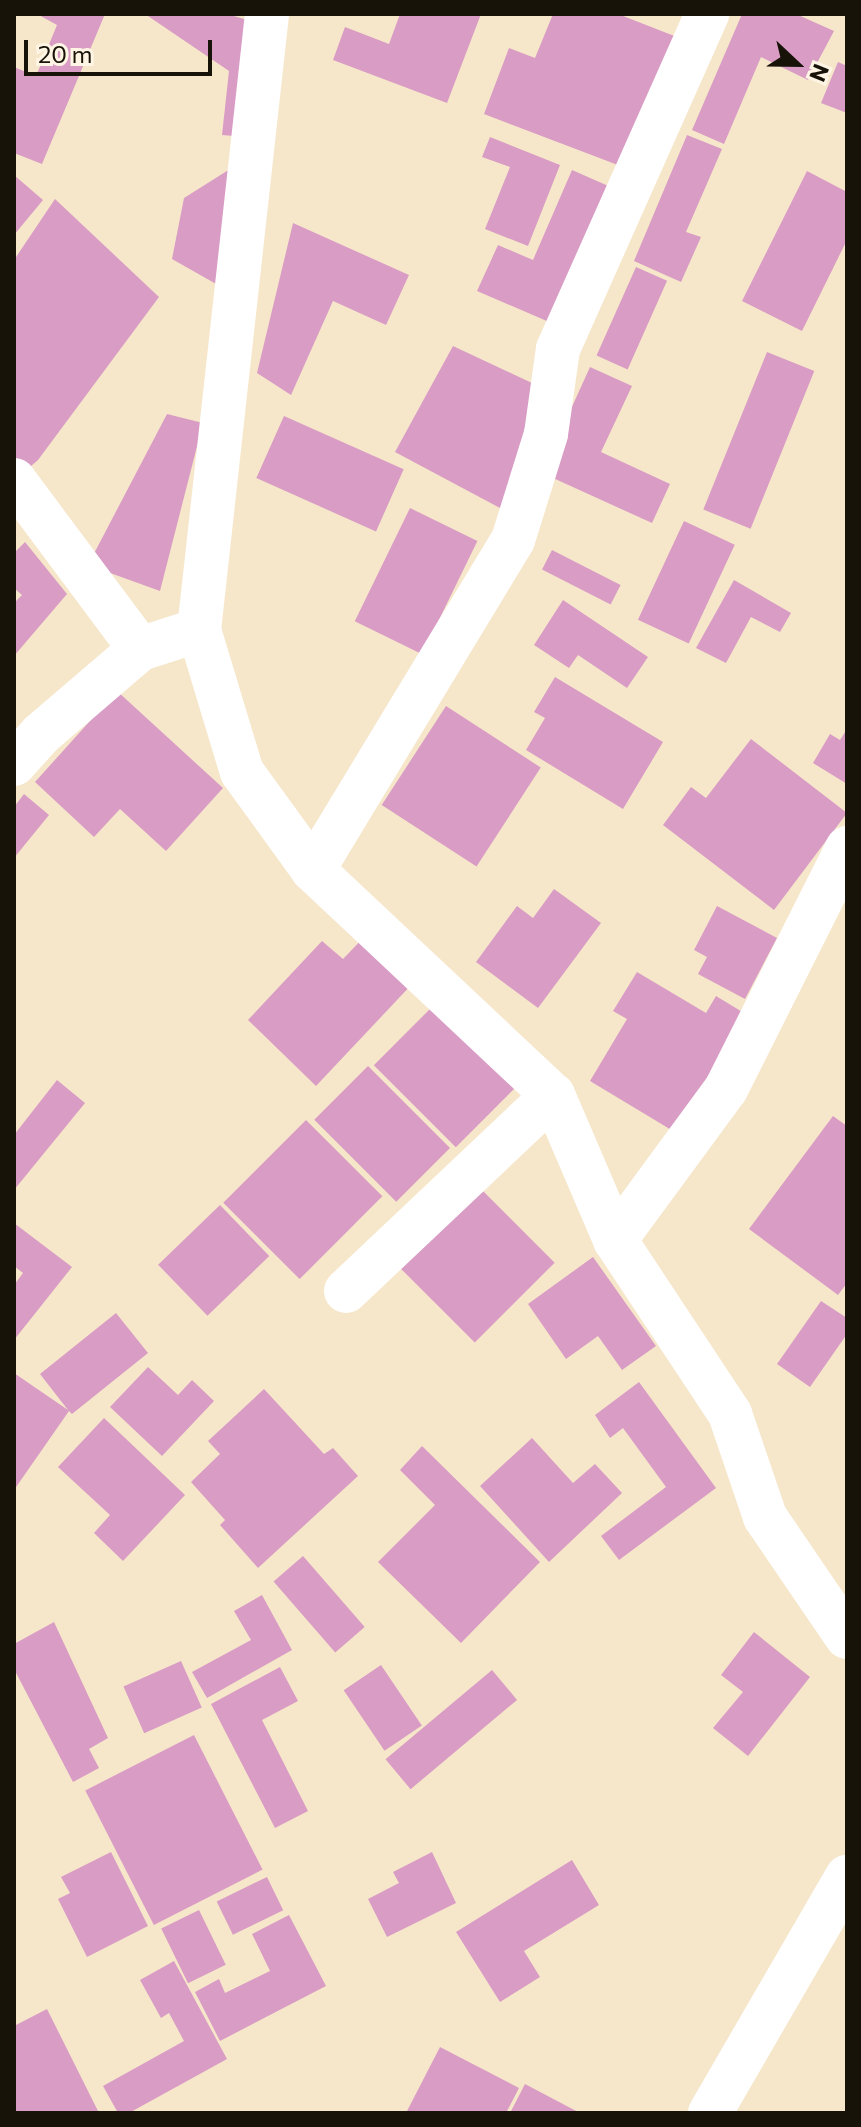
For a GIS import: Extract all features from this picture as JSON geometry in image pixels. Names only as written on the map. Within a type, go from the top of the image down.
[{"type":"street","points":[[267,14],[199,630],[242,772],[313,870],[553,1095],[615,1240],[730,1414],[765,1517],[847,1637]]},
{"type":"street","points":[[313,870],[513,540],[546,434],[558,349],[707,14]]},
{"type":"street","points":[[14,480],[140,649]]},
{"type":"street","points":[[14,764],[41,734],[140,649],[199,630]]},
{"type":"street","points":[[615,1240],[726,1089],[847,848]]},
{"type":"street","points":[[346,1291],[553,1095]]},
{"type":"street","points":[[710,2113],[847,1877]]},
{"type":"building","points":[[37,14],[105,14],[42,164],[14,153],[14,67],[36,76],[57,25]]},
{"type":"building","points":[[145,14],[227,14],[258,23],[246,137],[222,135],[229,71]]},
{"type":"building","points":[[400,14],[481,14],[447,103],[333,60],[345,27],[389,44]]},
{"type":"building","points":[[553,14],[618,14],[682,39],[631,170],[484,114],[509,48],[535,58]]},
{"type":"building","points":[[742,14],[796,14],[834,31],[808,80],[761,57],[724,144],[692,130]]},
{"type":"building","points":[[838,62],[847,66],[847,113],[821,103]]},
{"type":"building","points":[[687,135],[722,149],[686,232],[701,237],[681,282],[634,261]]},
{"type":"building","points":[[490,137],[560,165],[528,246],[485,229],[510,167],[482,157]]},
{"type":"building","points":[[238,164],[225,289],[172,259],[184,198]]},
{"type":"building","points":[[572,170],[622,192],[563,328],[477,291],[498,245],[533,260]]},
{"type":"building","points":[[807,171],[847,192],[847,240],[802,331],[742,301]]},
{"type":"building","points":[[14,175],[43,200],[14,235]]},
{"type":"building","points":[[55,199],[159,297],[38,460],[23,473],[14,462],[14,260]]},
{"type":"building","points":[[293,223],[409,275],[386,325],[333,301],[291,395],[257,373]]},
{"type":"building","points":[[636,267],[667,281],[628,369],[597,356]]},
{"type":"building","points":[[453,346],[549,391],[500,508],[395,452]]},
{"type":"building","points":[[767,352],[814,371],[751,529],[703,510]]},
{"type":"building","points":[[590,367],[632,386],[601,452],[670,484],[652,523],[542,473]]},
{"type":"building","points":[[167,414],[203,423],[160,591],[88,565]]},
{"type":"building","points":[[284,416],[404,469],[376,531],[256,478]]},
{"type":"building","points":[[410,508],[477,541],[422,654],[355,621]]},
{"type":"building","points":[[684,521],[735,545],[689,643],[638,620]]},
{"type":"building","points":[[25,542],[67,594],[14,656],[14,603],[22,595],[14,588],[14,553]]},
{"type":"building","points":[[552,550],[621,585],[611,605],[542,570]]},
{"type":"building","points":[[734,580],[791,613],[780,632],[751,617],[726,663],[696,648]]},
{"type":"building","points":[[563,600],[648,657],[627,688],[578,655],[569,668],[534,645]]},
{"type":"building","points":[[555,677],[663,742],[623,809],[526,750],[545,718],[534,712]]},
{"type":"building","points":[[117,691],[223,788],[166,851],[120,809],[94,837],[35,782]]},
{"type":"building","points":[[446,706],[541,768],[477,867],[382,805]]},
{"type":"building","points":[[847,729],[847,784],[813,763],[830,734],[840,740]]},
{"type":"building","points":[[751,739],[847,813],[774,910],[663,825],[691,787],[706,798]]},
{"type":"building","points":[[24,794],[49,815],[14,858],[14,807]]},
{"type":"building","points":[[554,889],[601,923],[538,1008],[476,962],[517,906],[533,918]]},
{"type":"building","points":[[717,906],[777,938],[745,999],[698,974],[707,957],[694,950]]},
{"type":"building","points":[[366,935],[414,982],[316,1086],[248,1020],[322,941],[343,959]]},
{"type":"building","points":[[637,972],[706,1013],[716,996],[749,1016],[678,1134],[590,1081],[627,1019],[613,1011]]},
{"type":"building","points":[[441,998],[523,1080],[456,1147],[374,1065]]},
{"type":"building","points":[[368,1066],[450,1148],[396,1202],[314,1120]]},
{"type":"building","points":[[57,1080],[85,1103],[14,1190],[14,1135]]},
{"type":"building","points":[[833,1116],[847,1126],[847,1283],[838,1295],[749,1229]]},
{"type":"building","points":[[306,1120],[382,1196],[300,1279],[223,1203]]},
{"type":"building","points":[[479,1187],[555,1263],[475,1343],[399,1267]]},
{"type":"building","points":[[220,1205],[269,1256],[207,1316],[158,1265]]},
{"type":"building","points":[[14,1223],[72,1267],[14,1340],[14,1285],[23,1273],[14,1266]]},
{"type":"building","points":[[593,1257],[656,1346],[622,1370],[598,1336],[566,1359],[528,1304]]},
{"type":"building","points":[[821,1301],[847,1318],[847,1334],[810,1387],[777,1364]]},
{"type":"building","points":[[116,1313],[148,1353],[72,1414],[69,1411],[14,1490],[14,1373],[68,1410],[40,1374]]},
{"type":"building","points":[[148,1367],[178,1395],[192,1380],[214,1401],[162,1456],[110,1407]]},
{"type":"building","points":[[639,1382],[716,1488],[619,1560],[601,1536],[666,1487],[623,1428],[610,1438],[595,1415]]},
{"type":"building","points":[[264,1389],[324,1454],[333,1448],[358,1476],[258,1568],[220,1525],[225,1520],[191,1482],[220,1454],[208,1441]]},
{"type":"building","points":[[104,1418],[185,1495],[123,1561],[94,1533],[110,1515],[58,1467]]},
{"type":"building","points":[[532,1438],[573,1483],[595,1464],[622,1493],[549,1562],[480,1486]]},
{"type":"building","points":[[422,1446],[540,1562],[461,1643],[378,1562],[435,1505],[400,1470]]},
{"type":"building","points":[[303,1556],[365,1627],[335,1653],[274,1582]]},
{"type":"building","points":[[262,1595],[292,1650],[207,1698],[192,1672],[251,1640],[234,1611]]},
{"type":"building","points":[[54,1622],[108,1738],[89,1749],[99,1768],[73,1782],[14,1669],[14,1644]]},
{"type":"building","points":[[754,1632],[810,1677],[748,1756],[713,1728],[743,1692],[721,1675]]},
{"type":"building","points":[[181,1661],[202,1708],[144,1733],[123,1687]]},
{"type":"building","points":[[381,1665],[422,1726],[385,1751],[344,1690]]},
{"type":"building","points":[[280,1667],[298,1701],[262,1720],[308,1811],[275,1828],[211,1704]]},
{"type":"building","points":[[492,1670],[517,1700],[411,1789],[386,1759]]},
{"type":"building","points":[[194,1735],[263,1870],[154,1925],[85,1790]]},
{"type":"building","points":[[111,1852],[148,1926],[87,1957],[58,1899],[70,1893],[61,1877]]},
{"type":"building","points":[[432,1852],[456,1903],[387,1937],[368,1899],[399,1883],[393,1872]]},
{"type":"building","points":[[572,1860],[599,1905],[524,1951],[540,1977],[500,2002],[456,1932]]},
{"type":"building","points":[[267,1877],[283,1910],[233,1935],[217,1902]]},
{"type":"building","points":[[199,1910],[226,1965],[188,1983],[161,1928]]},
{"type":"building","points":[[289,1915],[326,1986],[220,2041],[195,1992],[219,1979],[225,1993],[270,1971],[252,1934]]},
{"type":"building","points":[[174,1961],[227,2059],[129,2113],[118,2113],[103,2086],[184,2041],[169,2013],[161,2018],[140,1980]]},
{"type":"building","points":[[47,2009],[99,2113],[14,2113],[14,2026]]},
{"type":"building","points":[[440,2047],[519,2088],[506,2113],[406,2113]]},
{"type":"building","points":[[525,2084],[580,2113],[510,2113]]}]
